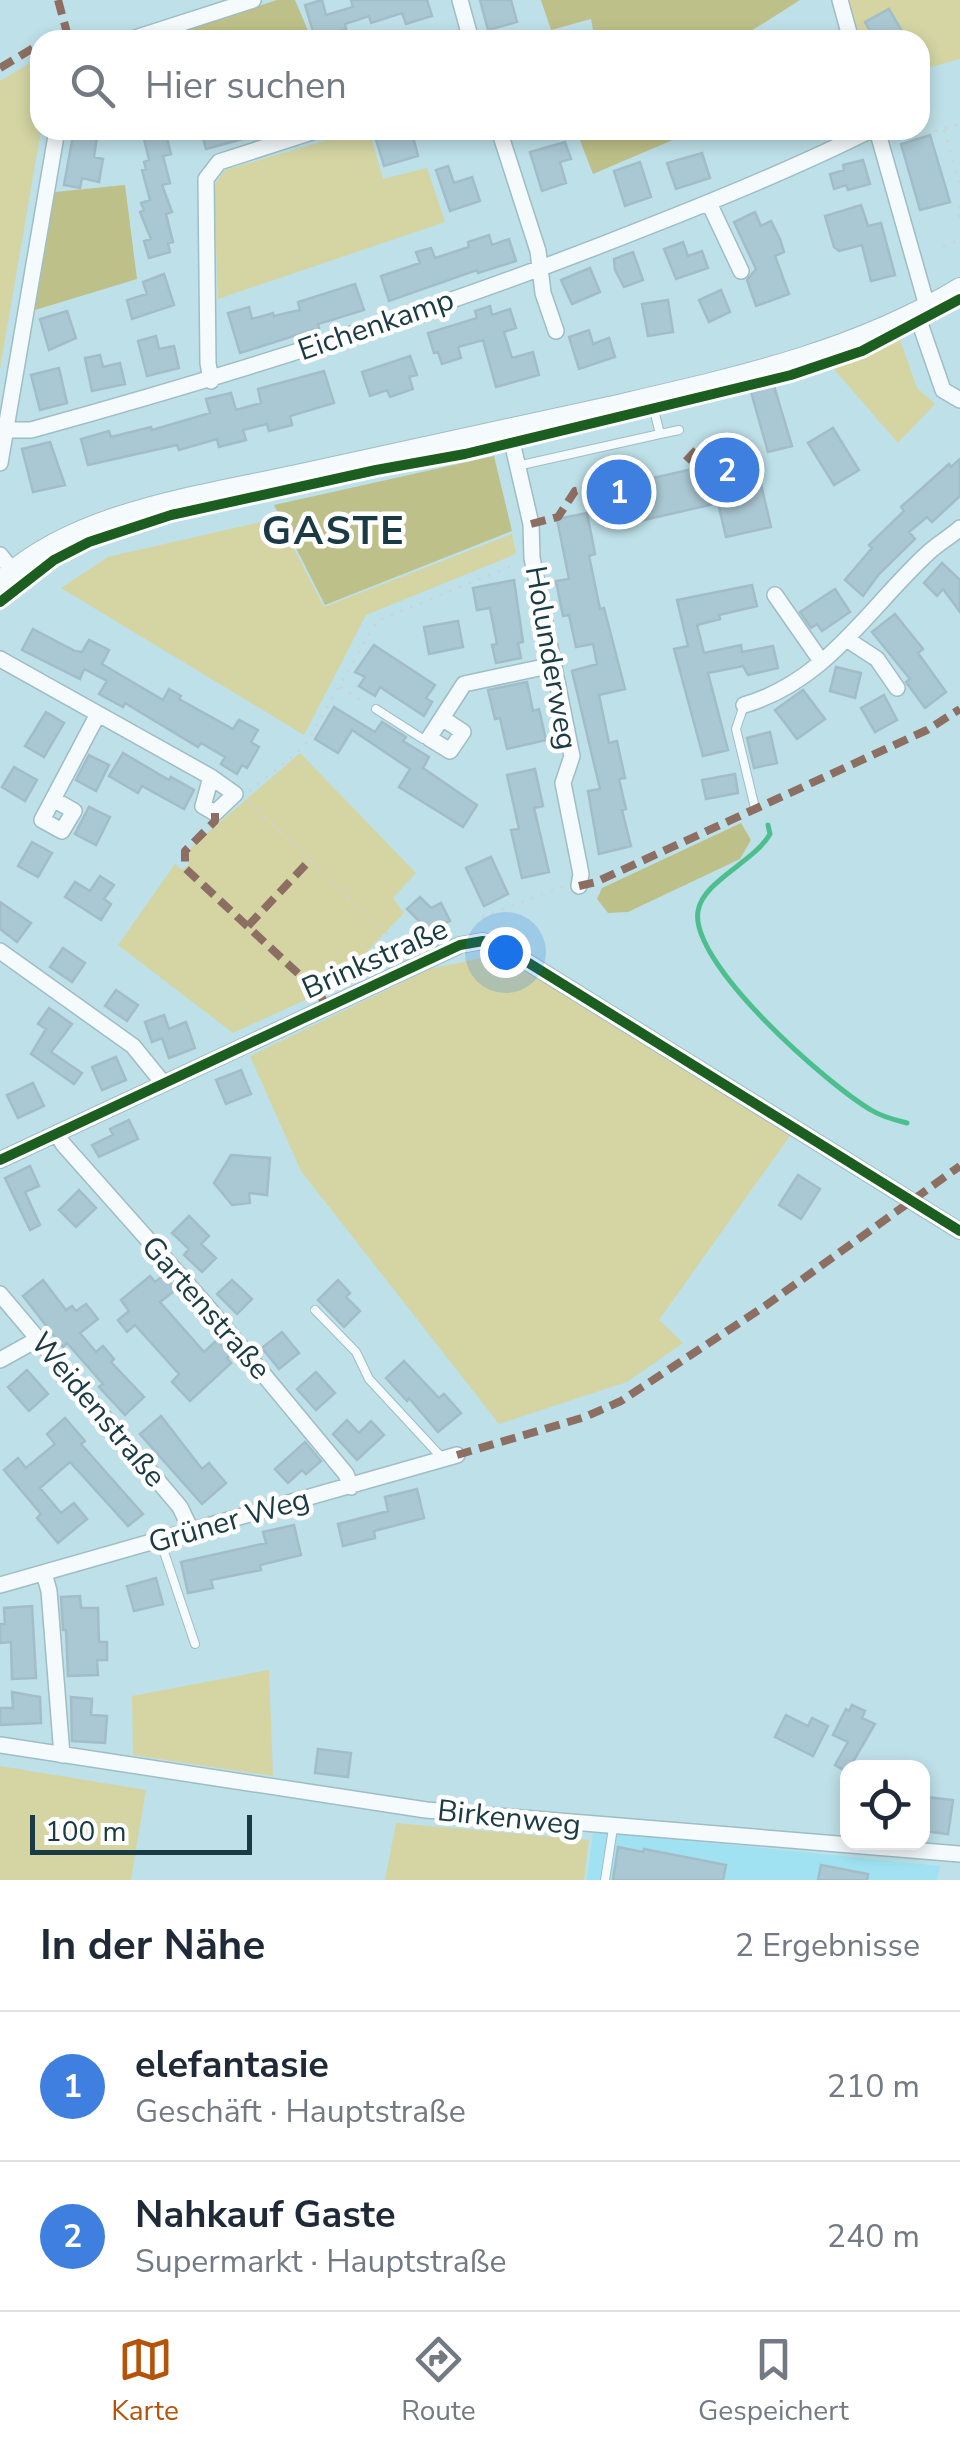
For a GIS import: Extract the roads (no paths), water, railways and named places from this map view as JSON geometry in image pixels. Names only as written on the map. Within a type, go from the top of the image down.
[{"type":"street","points":[[160,30],[254,0]]},
{"type":"street","points":[[460,0],[469,30]]},
{"type":"street","points":[[840,0],[849,30]]},
{"type":"street","points":[[0,463],[55,140]]},
{"type":"street","points":[[212,380],[208,363],[206,179],[219,162],[287,140]]},
{"type":"street","points":[[502,140],[538,251],[543,293],[556,331]]},
{"type":"street","name":"Eichenkamp","points":[[6,430],[31,430],[212,380],[540,270],[865,140]]},
{"type":"street","points":[[878,140],[944,390],[960,400]]},
{"type":"street","points":[[709,203],[740,271]]},
{"type":"street","points":[[4,569],[80,530],[171,502],[786,364],[876,332],[960,288]]},
{"type":"street","name":"Holunderweg","points":[[509,429],[572,756],[562,782],[581,874],[579,886]]},
{"type":"street","points":[[744,705],[773,696],[848,640],[931,550],[956,536]]},
{"type":"street","points":[[775,595],[821,661]]},
{"type":"street","points":[[848,640],[878,659],[897,688]]},
{"type":"street","points":[[0,659],[211,777]]},
{"type":"street","points":[[442,718],[463,732],[450,752],[429,738],[464,684],[553,666]]},
{"type":"street","points":[[53,798],[98,714]]},
{"type":"street","name":"Brinkstraße","points":[[0,1160],[418,964],[460,945],[483,941],[504,946],[960,1231]]},
{"type":"street","points":[[0,951],[133,1046],[164,1084]]},
{"type":"street","name":"Gartenstraße","points":[[56,1132],[62,1144],[206,1305],[346,1474],[351,1487]]},
{"type":"street","name":"Weidenstraße","points":[[0,1294],[180,1507],[190,1530]]},
{"type":"street","points":[[0,1360],[38,1340]]},
{"type":"street","name":"Grüner Weg","points":[[0,1584],[450,1458]]},
{"type":"street","points":[[44,1573],[49,1591],[62,1756]]},
{"type":"street","name":"Birkenweg","points":[[0,1745],[426,1810],[960,1854]]},
{"type":"lane","points":[[651,397],[660,434]]},
{"type":"lane","points":[[518,466],[678,430]]},
{"type":"lane","points":[[744,705],[736,728],[755,808]]},
{"type":"lane","points":[[376,709],[429,738]]},
{"type":"lane","points":[[314,1310],[356,1352],[369,1379],[450,1458]]},
{"type":"lane","points":[[160,1540],[195,1644]]},
{"type":"lane","points":[[605,1880],[613,1828]]},
{"type":"waterway","points":[[768,825],[770,834],[763,844],[702,900],[698,911],[701,933],[737,990],[795,1049],[871,1110],[907,1123]]},
{"type":"place","name":"Nahkauf Gaste","points":[[727,470]]},
{"type":"place","name":"elefantasie","points":[[619,492]]},
{"type":"district","name":"GASTE","points":[[334,531]]}]
